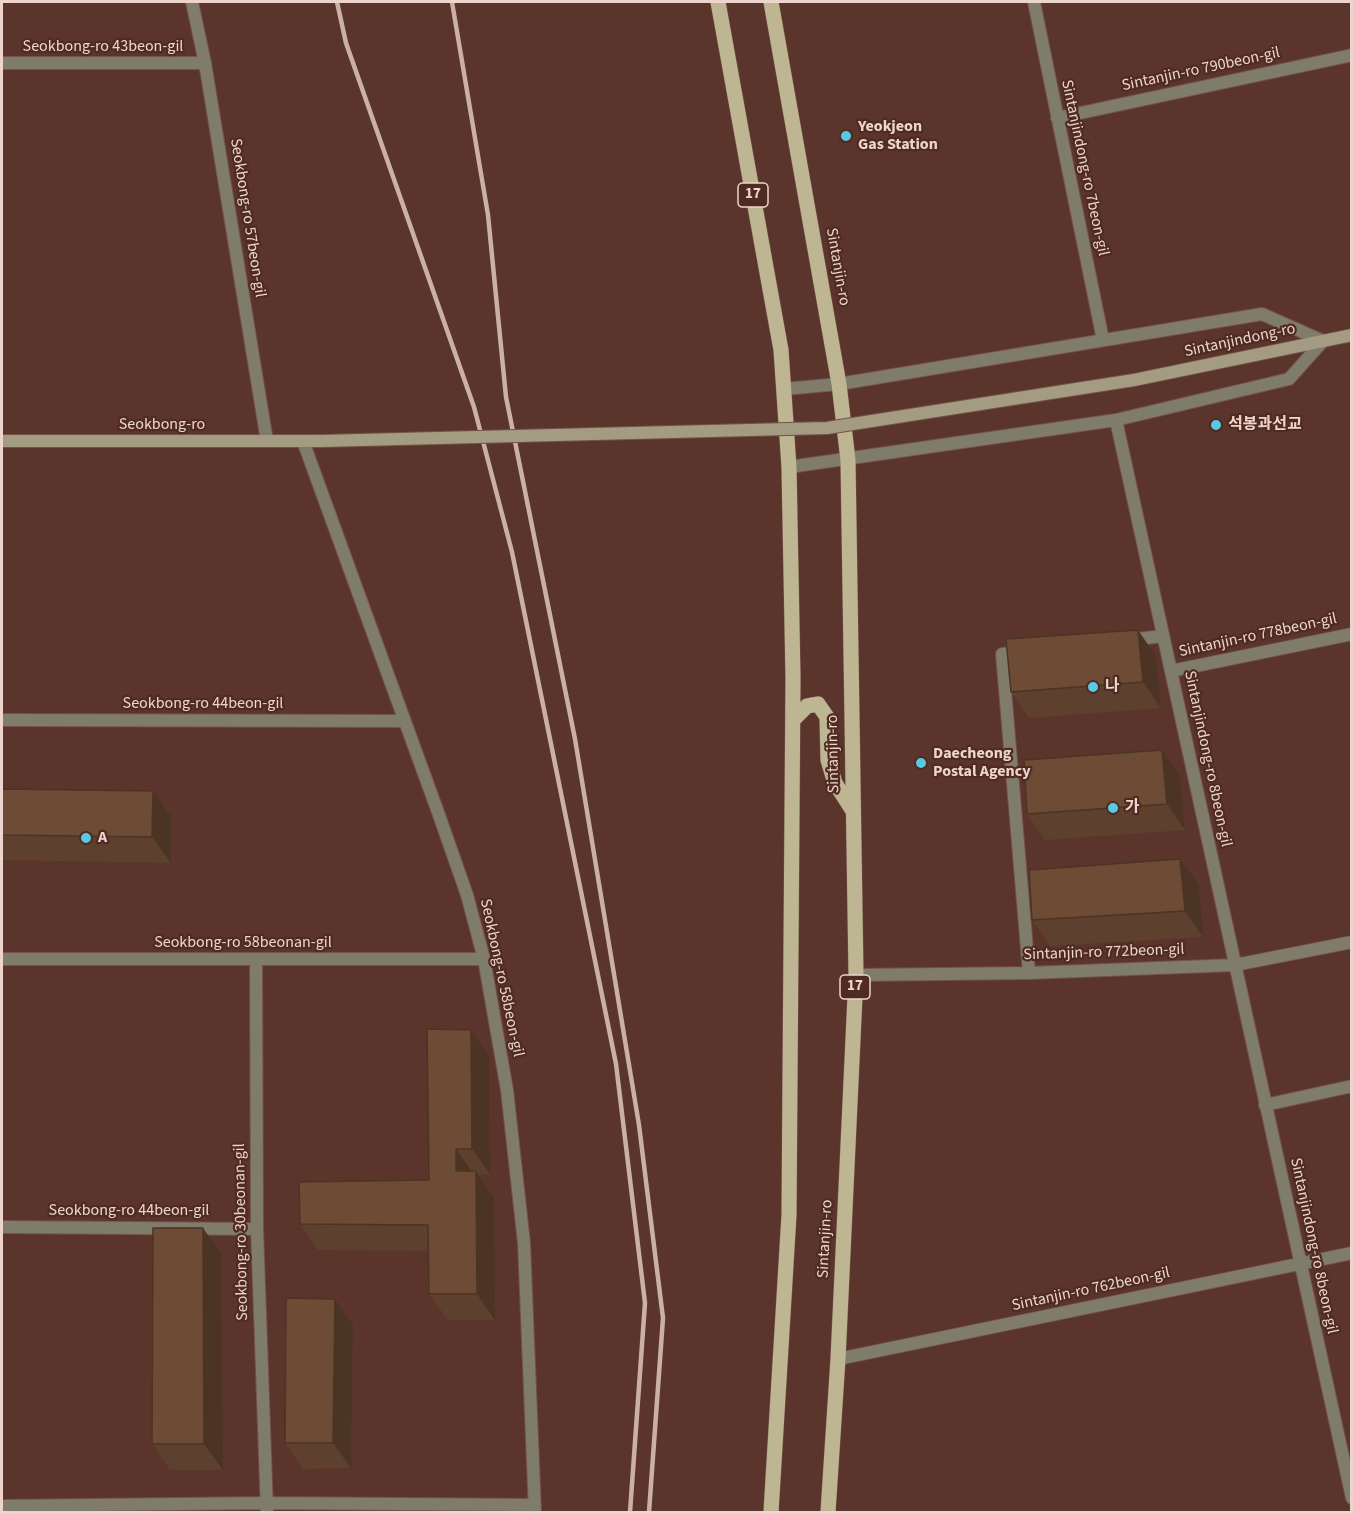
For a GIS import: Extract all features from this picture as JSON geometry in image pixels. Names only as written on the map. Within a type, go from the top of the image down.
[{"type":"main road","name":"17","points":[[718,2],[781,350],[789,467],[794,720],[789,1215],[771,1512]]},
{"type":"main road","name":"Sintanjin-ro","points":[[771,2],[839,384],[848,460],[856,975],[838,1359],[828,1512]]},
{"type":"main road","name":"Sintanjindong-ro","points":[[322,441],[827,428],[1134,380],[1352,335]]},
{"type":"main road","name":"Seokbong-ro","points":[[2,441],[322,441]]},
{"type":"main road","points":[[794,720],[807,706],[818,704],[827,717],[828,760],[835,783],[853,811]]},
{"type":"street","name":"Seokbong-ro 57beon-gil","points":[[192,2],[205,63],[267,441]]},
{"type":"street","name":"Sintanjindong-ro 7beon-gil","points":[[1034,2],[1103,340]]},
{"type":"street","name":"Sintanjin-ro 790beon-gil","points":[[1057,118],[1352,55]]},
{"type":"street","name":"Seokbong-ro 43beon-gil","points":[[2,63],[205,63]]},
{"type":"street","points":[[784,389],[839,384],[1262,314],[1323,341],[1289,379],[1116,420],[789,467]]},
{"type":"street","name":"Sintanjindong-ro 8beon-gil","points":[[1116,420],[1352,1498]]},
{"type":"street","name":"Seokbong-ro 58beon-gil","points":[[303,441],[467,895],[484,959],[507,1090],[524,1243],[535,1509]]},
{"type":"street","name":"Sintanjin-ro 778beon-gil","points":[[1171,671],[1352,634]]},
{"type":"street","points":[[1117,641],[1163,636]]},
{"type":"street","points":[[1029,973],[1002,654],[1036,650]]},
{"type":"street","name":"Seokbong-ro 44beon-gil","points":[[2,720],[404,721]]},
{"type":"street","name":"Sintanjin-ro 772beon-gil","points":[[856,975],[1029,973],[1235,965],[1352,942]]},
{"type":"street","name":"Seokbong-ro 58beonan-gil","points":[[2,959],[484,959]]},
{"type":"street","name":"Seokbong-ro 30beonan-gil","points":[[256,959],[257,1229],[266,1508]]},
{"type":"street","points":[[1265,1105],[1352,1086]]},
{"type":"street","name":"Seokbong-ro 44beon-gil","points":[[2,1227],[257,1229]]},
{"type":"street","name":"Sintanjin-ro 762beon-gil","points":[[838,1359],[1352,1253]]},
{"type":"street","points":[[2,1506],[535,1509]]},
{"type":"building","points":[[1138,630],[1143,682],[1011,692],[1006,639]]},
{"type":"building","points":[[1162,750],[1167,804],[1027,814],[1024,760]]},
{"type":"building","points":[[2,789],[153,791],[152,837],[2,835]]},
{"type":"building","points":[[1180,859],[1185,911],[1032,920],[1029,870]]},
{"type":"building","points":[[427,1029],[471,1030],[472,1149],[456,1149],[456,1171],[476,1171],[477,1294],[429,1294],[428,1225],[300,1224],[299,1182],[429,1180]]},
{"type":"building","points":[[153,1228],[203,1228],[204,1444],[152,1444]]},
{"type":"building","points":[[286,1298],[335,1299],[333,1443],[285,1443]]},
{"type":"railway","points":[[337,2],[346,43],[474,407],[512,552],[616,1064],[645,1303],[630,1512]]},
{"type":"railway","points":[[452,2],[488,215],[506,397],[575,739],[639,1125],[663,1318],[649,1512]]},
{"type":"place","name":"Yeokjeon Gas Station","points":[[846,136]]},
{"type":"place","name":"석봉과선교","points":[[1216,425]]},
{"type":"place","name":"나","points":[[1093,687]]},
{"type":"place","name":"Daecheong Postal Agency","points":[[921,763]]},
{"type":"place","name":"가","points":[[1113,808]]},
{"type":"place","name":"A","points":[[86,838]]}]
